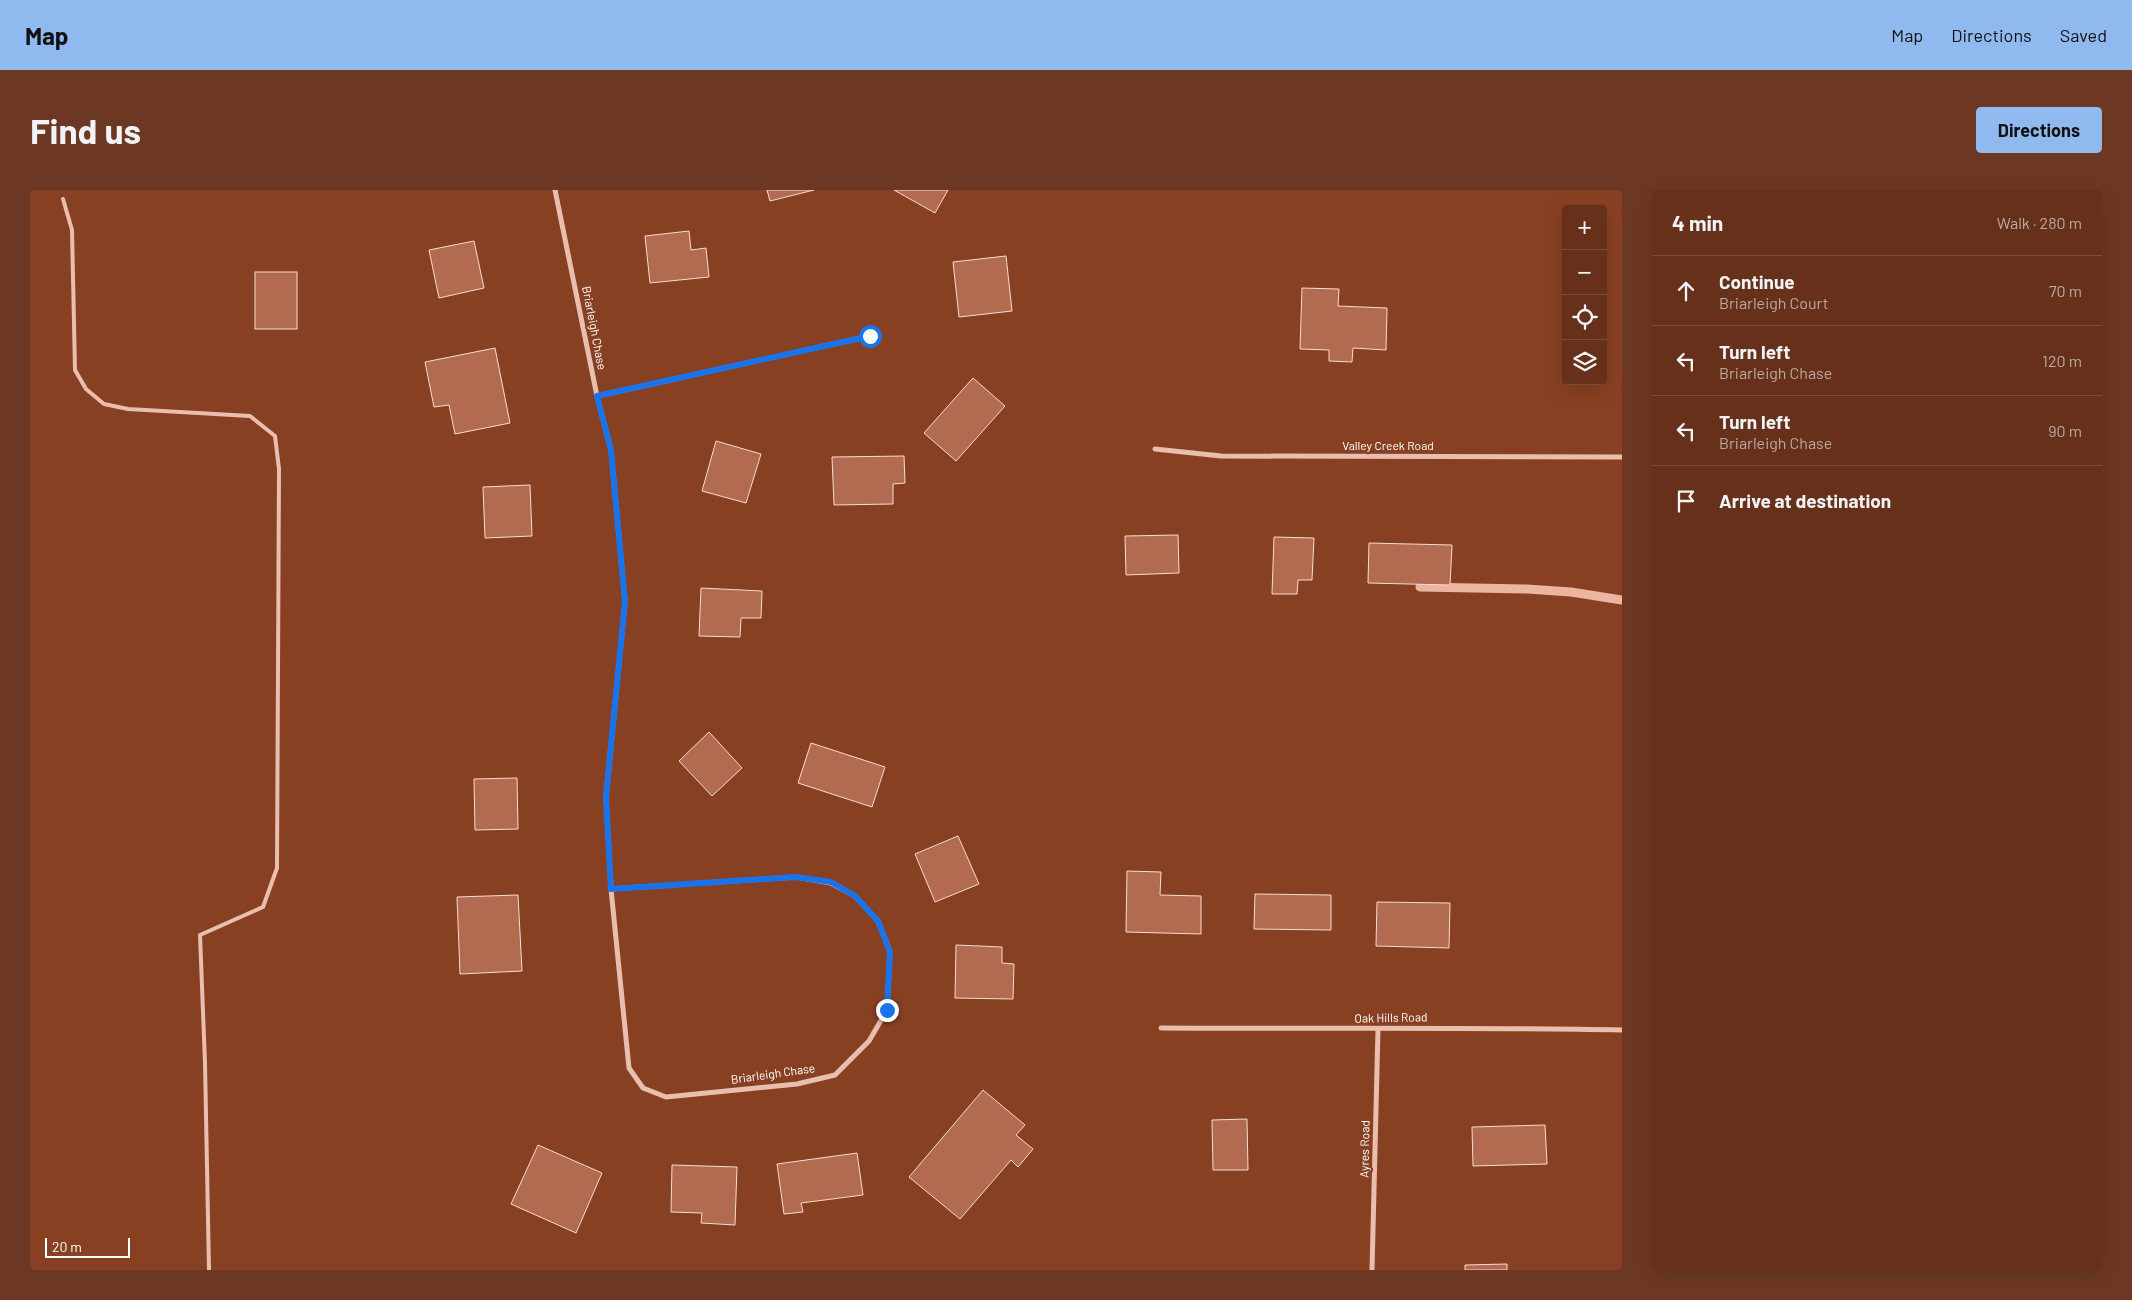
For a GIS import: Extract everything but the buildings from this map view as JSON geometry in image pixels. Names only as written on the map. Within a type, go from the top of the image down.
[{"type":"street","name":"Briarleigh Chase","points":[[555,190],[597,396],[611,450],[625,602],[606,797],[611,889],[629,1068],[643,1088],[666,1096],[797,1084],[835,1075],[869,1041],[887,1010],[890,952],[878,921],[855,896],[831,882],[796,877],[611,889]]},
{"type":"street","points":[[597,396],[870,336]]},
{"type":"street","name":"Valley Creek Road","points":[[1155,450],[1221,456],[1622,457]]},
{"type":"street","name":"Oak Hills Road","points":[[1161,1028],[1378,1029],[1440,1027],[1622,1030]]},
{"type":"street","name":"Ayres Road","points":[[1372,1270],[1378,1029]]},
{"type":"lane","points":[[63,199],[72,230],[75,370],[86,389],[104,404],[128,409],[250,416],[275,436],[279,469],[277,868],[263,907],[200,936],[206,1082],[208,1270]]},
{"type":"waterway","points":[[1420,587],[1527,589],[1571,592],[1622,600]]},
{"type":"route","points":[[870,336],[597,396],[611,450],[625,602],[606,797],[611,889],[796,877],[831,882],[855,896],[878,921],[890,952],[887,1010]]}]
